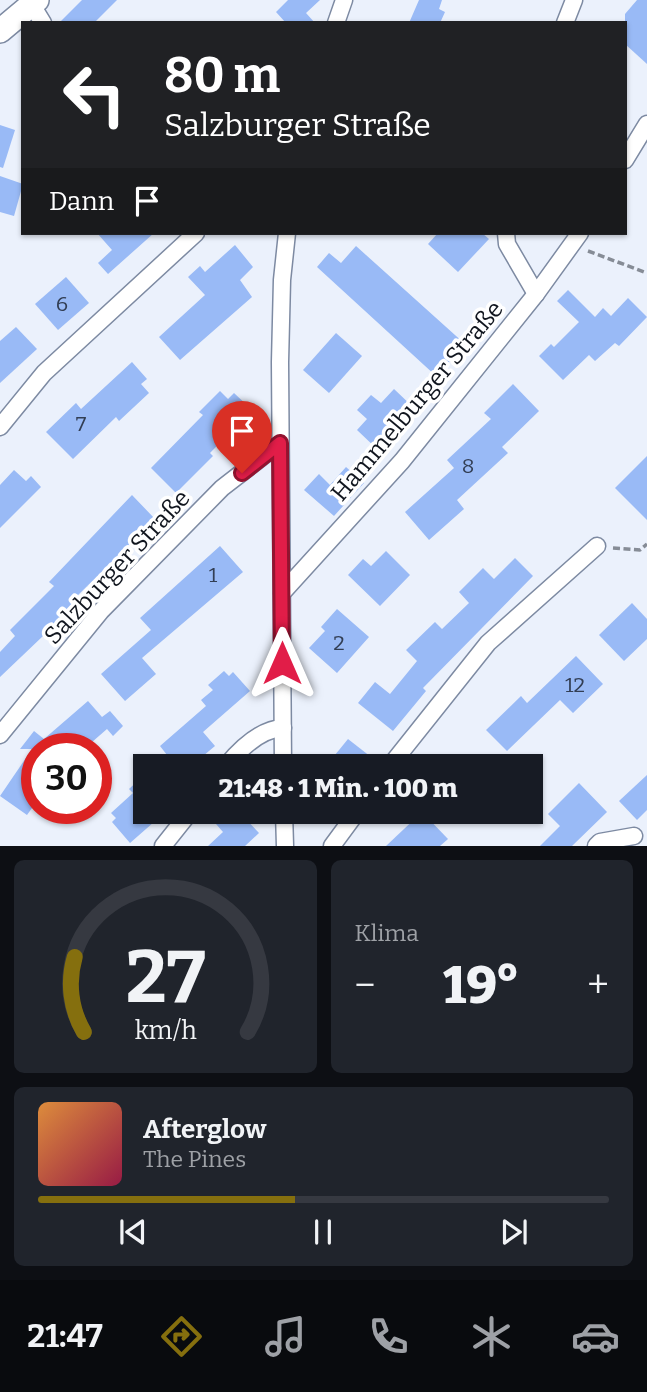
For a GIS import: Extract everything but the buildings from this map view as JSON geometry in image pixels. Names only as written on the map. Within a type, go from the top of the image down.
[{"type":"main road","points":[[0,31],[37,9]]},
{"type":"street","points":[[337,21],[344,0]]},
{"type":"street","points":[[566,21],[575,0]]},
{"type":"street","points":[[627,157],[647,124]]},
{"type":"street","points":[[283,754],[280,443],[282,280],[287,235]]},
{"type":"street","points":[[506,235],[507,244],[536,294]]},
{"type":"street","points":[[0,426],[44,373],[177,239]]},
{"type":"street","name":"Hammelburger Straße","points":[[282,593],[402,461],[536,294],[576,239]]},
{"type":"street","name":"Salzburger Straße","points":[[0,735],[101,611],[222,488],[280,443]]},
{"type":"street","points":[[400,754],[488,643],[597,546]]},
{"type":"street","points":[[238,754],[254,739],[274,729],[283,728]]},
{"type":"street","points":[[163,846],[180,824]]},
{"type":"street","points":[[284,824],[285,846]]},
{"type":"street","points":[[332,846],[348,824]]},
{"type":"street","points":[[596,846],[600,842],[634,836]]},
{"type":"path","points":[[576,239],[647,274]]},
{"type":"path","points":[[597,546],[640,550],[647,544]]},
{"type":"route","points":[[242,473],[280,443],[282,663]]}]
